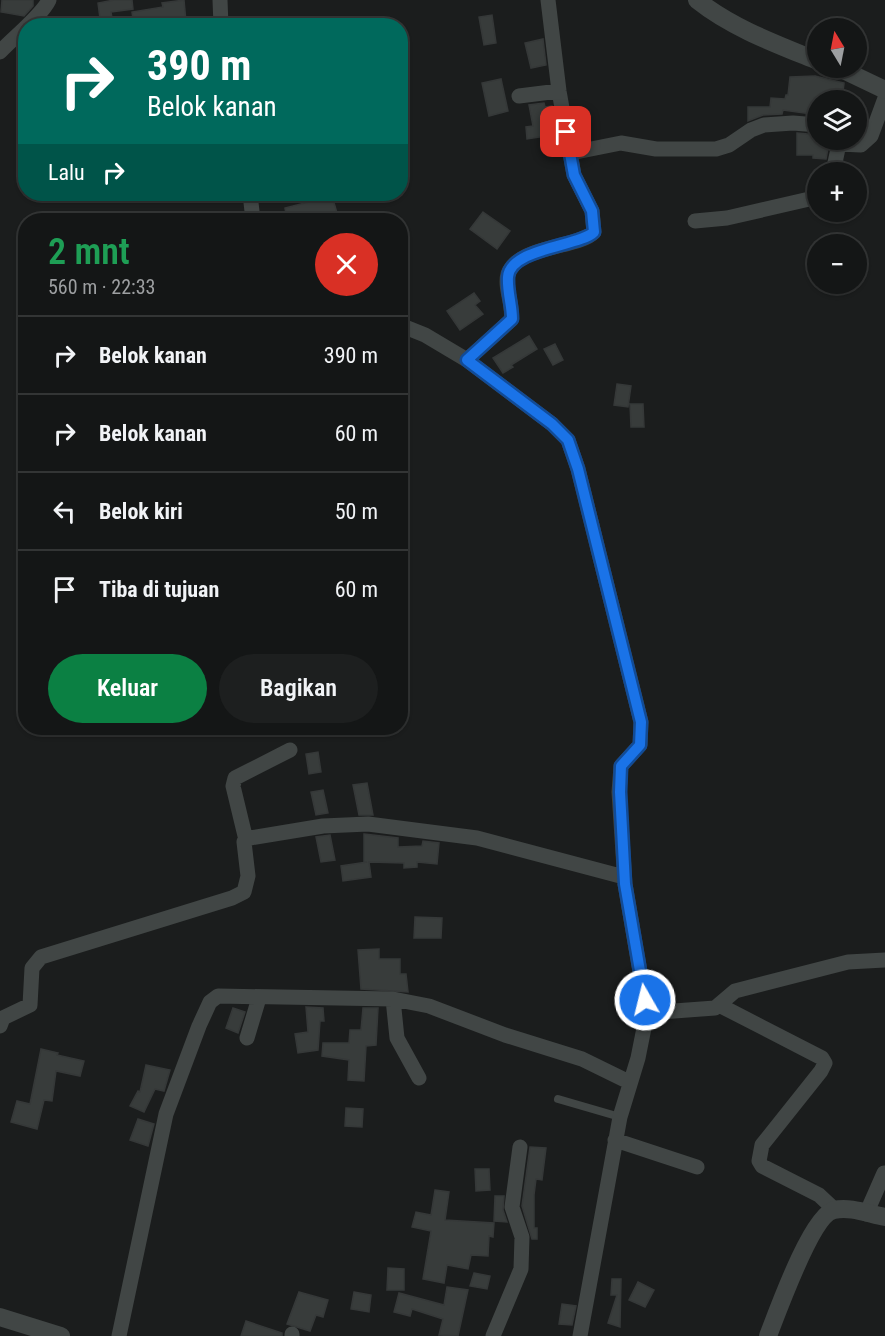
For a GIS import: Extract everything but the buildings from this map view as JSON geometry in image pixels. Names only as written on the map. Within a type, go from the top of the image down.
[{"type":"street","points":[[30,18],[43,10],[49,0]]},
{"type":"street","points":[[220,0],[221,18]]},
{"type":"street","points":[[467,360],[512,319],[508,277],[514,266],[546,248],[585,238],[594,232],[592,211],[574,175],[559,91],[548,0]]},
{"type":"street","points":[[697,0],[721,16],[762,37],[807,56]]},
{"type":"street","points":[[0,52],[6,33]]},
{"type":"street","points":[[860,78],[885,90]]},
{"type":"street","points":[[519,96],[559,91]]},
{"type":"street","points":[[867,140],[871,136],[885,98]]},
{"type":"street","points":[[571,153],[621,142],[656,149],[716,149],[729,146],[751,130],[764,126],[807,124]]},
{"type":"street","points":[[694,221],[727,218],[807,200]]},
{"type":"street","points":[[408,328],[467,360],[552,424],[568,440],[641,722],[640,745],[620,769],[624,877],[647,1013],[638,1058],[629,1082],[615,1140],[580,1336]]},
{"type":"street","points":[[0,1026],[3,1018],[30,1005],[33,964],[41,957],[232,898],[244,892],[248,876],[246,840],[233,786],[235,778],[290,750]]},
{"type":"street","points":[[246,840],[323,826],[368,824],[477,838],[624,877]]},
{"type":"street","points":[[647,1013],[715,1008],[735,991],[848,962],[885,960]]},
{"type":"street","points":[[118,1336],[158,1145],[178,1078],[210,1002],[218,996],[393,999],[429,1006],[505,1035],[582,1059],[629,1082]]},
{"type":"street","points":[[247,1038],[259,998]]},
{"type":"street","points":[[393,999],[397,1038],[420,1078]]},
{"type":"street","points":[[719,1005],[822,1058],[825,1063],[762,1145],[759,1161],[762,1166],[819,1195],[835,1210]]},
{"type":"street","points":[[615,1140],[697,1167]]},
{"type":"street","points":[[493,1336],[520,1269],[522,1237],[512,1207],[520,1147]]},
{"type":"street","points":[[867,1214],[884,1173]]},
{"type":"street","points":[[768,1336],[814,1230],[825,1215],[835,1210],[885,1217]]},
{"type":"street","points":[[0,1317],[61,1336]]},
{"type":"lane","points":[[558,1099],[620,1117]]},
{"type":"route","points":[[566,132],[574,175],[592,211],[594,232],[585,238],[546,248],[514,266],[508,277],[512,319],[467,360],[552,424],[568,440],[578,469],[606,590],[641,722],[640,745],[621,766],[620,792],[625,884],[645,1000]]}]
